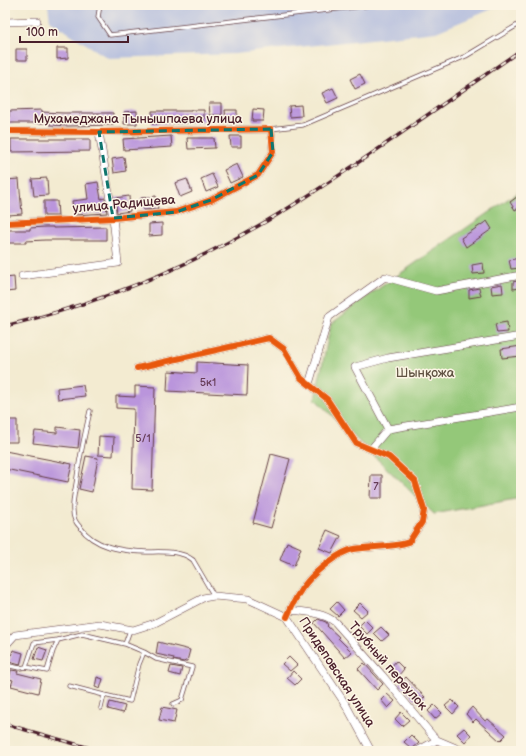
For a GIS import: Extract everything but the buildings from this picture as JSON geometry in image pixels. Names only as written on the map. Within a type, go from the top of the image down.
[{"type":"street","points":[[5,22],[37,21]]},
{"type":"street","name":"Мухамеджана Тынышпаева улица","points":[[5,131],[99,132],[271,129]]},
{"type":"street","name":"улица Радищева","points":[[5,223],[113,218],[176,212],[211,200],[258,175],[273,152],[271,129]]},
{"type":"street","points":[[22,276],[118,263],[113,218],[99,132]]},
{"type":"street","points":[[309,384],[329,317],[385,277],[436,291],[521,275]]},
{"type":"street","points":[[388,429],[355,367],[401,356],[521,336]]},
{"type":"street","points":[[137,368],[269,338],[284,349],[301,378],[327,399],[356,443],[389,457],[415,481],[424,510],[422,522],[409,542],[384,547],[353,549],[334,557],[307,582],[288,613]]},
{"type":"street","points":[[371,449],[388,429],[521,407]]},
{"type":"street","name":"Придеповская улица","points":[[5,646],[15,635],[100,624],[133,630],[155,623],[203,598],[214,596],[248,599],[288,613],[346,704],[371,751]]},
{"type":"street","name":"Трубный переулок","points":[[288,613],[319,613],[335,622],[432,735],[437,740],[463,751]]},
{"type":"street","points":[[418,751],[437,740]]},
{"type":"lane","points":[[100,5],[98,17],[110,35],[372,5]]},
{"type":"lane","points":[[271,129],[303,125],[459,59],[521,23]]},
{"type":"lane","points":[[90,412],[80,456],[72,511],[76,522],[84,533],[104,546],[134,551],[161,552],[188,556],[193,560],[214,596]]},
{"type":"lane","points":[[125,644],[130,630]]},
{"type":"lane","points":[[26,667],[34,643],[58,640],[82,634],[125,644],[156,659],[192,667],[182,700],[172,704]]},
{"type":"lane","points":[[5,665],[47,671],[53,650],[58,640]]},
{"type":"lane","points":[[69,686],[130,701],[139,664],[144,652]]},
{"type":"lane","points":[[100,708],[104,695]]},
{"type":"highlighted area","points":[[271,129],[273,152],[258,175],[211,200],[176,212],[113,218],[99,132]]},
{"type":"shaded area","points":[[48,5],[502,5],[436,32],[235,54],[108,58],[50,21]]},
{"type":"green space","name":"Шынқожа","points":[[521,190],[521,498],[434,514],[315,399],[331,324],[365,298]]},
{"type":"railway","points":[[5,326],[61,311],[143,282],[197,258],[244,234],[306,197],[347,170],[521,50]]},
{"type":"railway","points":[[5,724],[100,751]]},
{"type":"cycle path","points":[[5,131],[99,132],[271,129],[273,152],[258,175],[211,200],[176,212],[113,218],[5,223]]},
{"type":"cycle path","points":[[137,368],[269,338],[284,349],[301,378],[327,399],[356,443],[389,457],[415,481],[424,510],[422,522],[409,542],[395,545],[354,549],[335,557],[316,572],[304,586],[287,617]]}]
